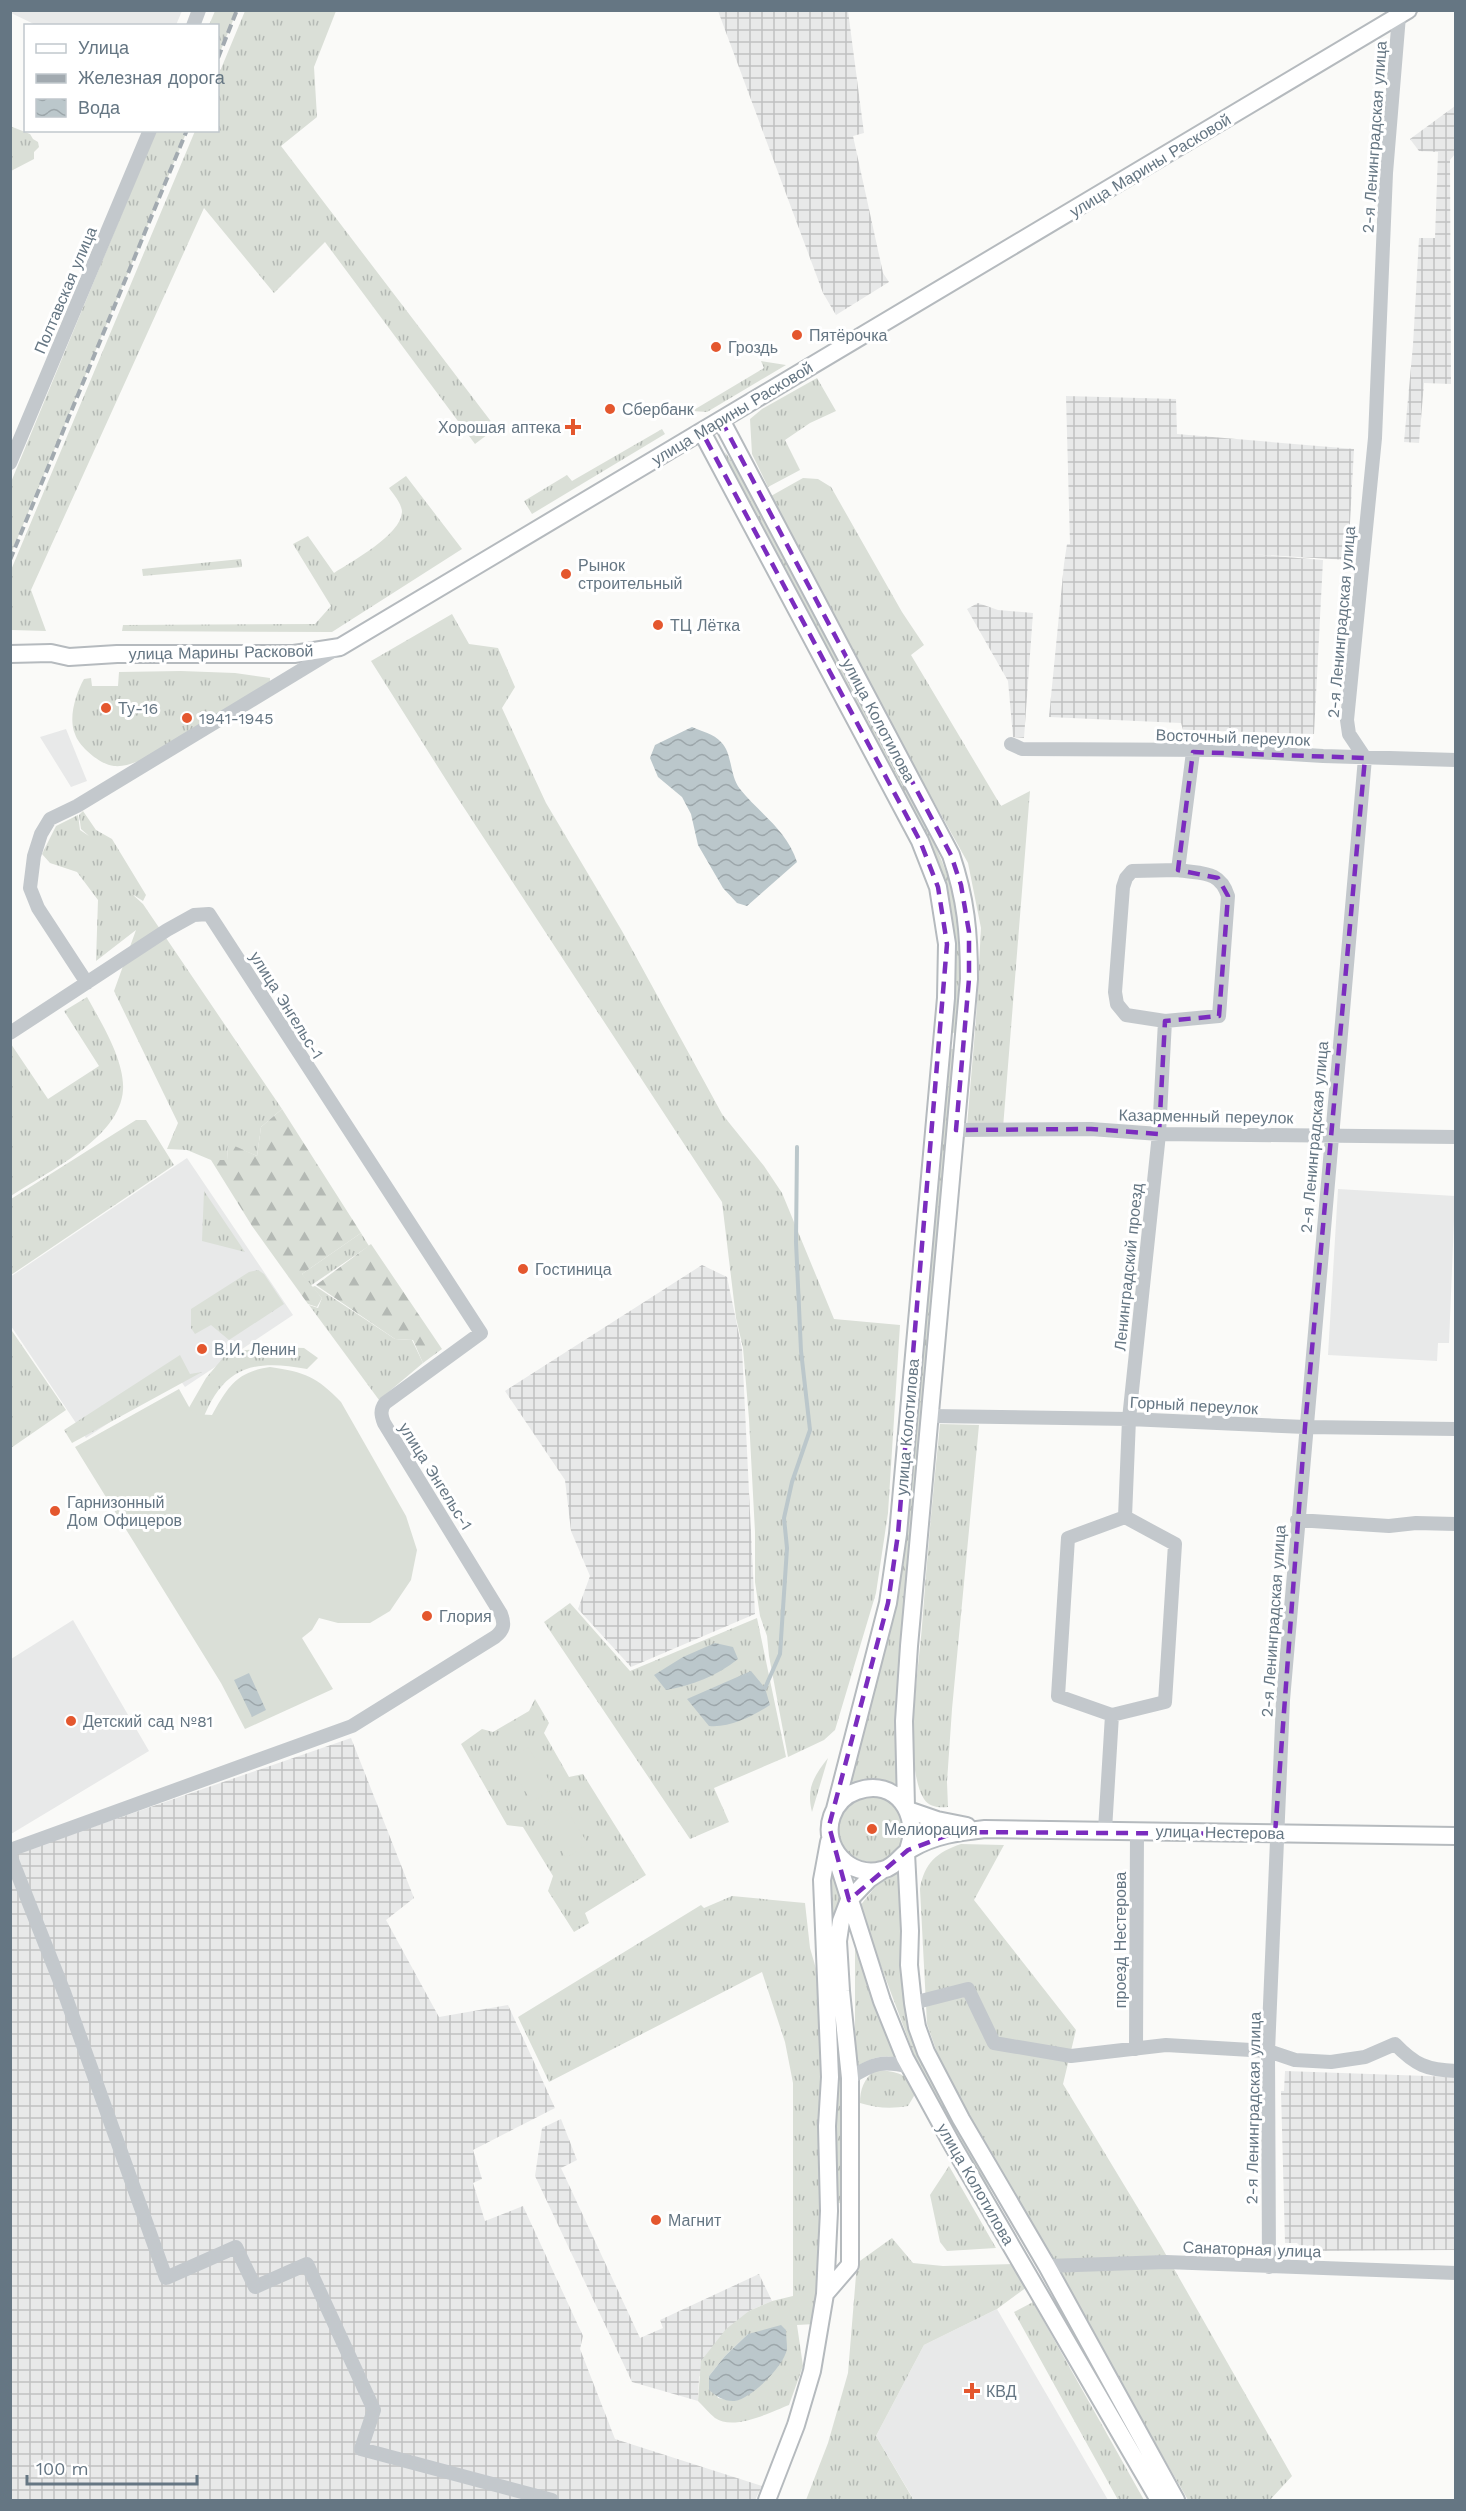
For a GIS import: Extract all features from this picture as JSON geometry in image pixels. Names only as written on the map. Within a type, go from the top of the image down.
[{"type":"main road","name":"улица Марины Расковой","points":[[10,654],[51,653],[69,657],[117,654],[294,654],[340,647],[1404,13]]},
{"type":"main road","name":"улица Колотилова","points":[[721,420],[951,855],[961,885],[969,932],[969,979],[957,1130],[904,1721],[907,1808],[913,1828],[907,1851],[909,1965],[913,2003],[920,2036],[940,2081],[1047,2266],[1176,2500]]},
{"type":"main road","name":"улица Колотилова","points":[[702,432],[920,842],[938,887],[946,944],[942,1038],[898,1534],[888,1603],[830,1822],[832,1844],[882,2001],[910,2067],[958,2155],[1159,2500]]},
{"type":"main road","points":[[942,1038],[964,1040]]},
{"type":"main road","points":[[835,1809],[844,1798],[856,1791],[870,1788],[884,1790],[897,1796],[907,1808]]},
{"type":"main road","name":"улица Нестерова","points":[[907,1808],[937,1820],[985,1829]]},
{"type":"main road","name":"улица Нестерова","points":[[907,1851],[940,1836],[985,1829],[1455,1836]]},
{"type":"main road","points":[[832,1844],[842,1861],[854,1869],[868,1872],[883,1870]]},
{"type":"main road","points":[[767,2500],[796,2425],[812,2371],[825,2294],[829,2211],[827,2126],[830,2077],[822,1880],[832,1844]]},
{"type":"main road","points":[[825,2294],[850,2265],[850,2078],[838,1941],[841,1921],[849,1900],[869,1879],[893,1866],[907,1851]]},
{"type":"street","name":"2-я Ленинградская улица","points":[[1269,2266],[1268,2051],[1275,1834],[1283,1700],[1365,758],[1349,734],[1347,720],[1375,438],[1386,173],[1404,13]]},
{"type":"street","name":"Полтавская улица","points":[[10,463],[149,132]]},
{"type":"street","points":[[87,983],[38,908],[30,888],[34,856],[41,834],[50,819],[77,806],[340,647]]},
{"type":"street","name":"Восточный переулок","points":[[1011,744],[1022,749],[1193,752],[1222,750],[1365,758],[1455,760]]},
{"type":"street","points":[[1178,870],[1193,752]]},
{"type":"street","points":[[1178,870],[1208,875],[1224,883],[1228,896],[1219,1016],[1165,1021],[1126,1015],[1117,1004],[1115,992],[1123,887],[1126,878],[1132,871],[1178,870]]},
{"type":"street","name":"улица Энгельс-1","points":[[10,1033],[167,930],[194,915],[209,914],[481,1333],[385,1403],[381,1408],[381,1415],[505,1623],[502,1632],[352,1726],[10,1850]]},
{"type":"street","name":"Ленинградский проезд","points":[[1125,1517],[1129,1419],[1159,1134],[1165,1021]]},
{"type":"street","name":"Казарменный переулок","points":[[957,1130],[1091,1129],[1159,1134],[1455,1137]]},
{"type":"street","name":"Горный переулок","points":[[931,1416],[1129,1419],[1305,1427],[1455,1429]]},
{"type":"street","points":[[1125,1517],[1175,1544],[1165,1702],[1112,1716],[1058,1696],[1067,1549],[1068,1538],[1125,1517]]},
{"type":"street","points":[[1297,1520],[1389,1526],[1416,1523],[1455,1524]]},
{"type":"street","points":[[1105,1830],[1112,1716]]},
{"type":"street","name":"проезд Нестерова","points":[[1136,2049],[1137,1831]]},
{"type":"street","points":[[10,1855],[64,1992],[166,2278],[236,2247],[255,2287],[307,2264],[374,2410],[361,2449],[552,2500]]},
{"type":"street","points":[[913,2003],[968,1989],[994,2043],[1071,2056],[1166,2045],[1268,2051],[1295,2060],[1332,2062],[1365,2057],[1395,2044],[1409,2059],[1433,2070],[1455,2070]]},
{"type":"street","points":[[850,2078],[877,2063],[892,2062],[910,2067]]},
{"type":"street","name":"Санаторная улица","points":[[1047,2266],[1166,2262],[1455,2273]]},
{"type":"highlighted area","points":[[721,420],[951,855],[961,885],[969,932],[969,979],[956,1130],[1091,1129],[1159,1134],[1165,1021],[1219,1016],[1228,896],[1218,878],[1178,870],[1193,752],[1365,758],[1305,1427],[1275,1834],[956,1832],[908,1850],[849,1900],[829,1826],[888,1603],[898,1534],[947,944],[938,887],[920,841],[702,432]]},
{"type":"shaded area","points":[[11,10],[182,10],[176,24],[34,24],[11,13]]},
{"type":"shaded area","points":[[718,11],[848,11],[864,133],[853,136],[883,273],[889,282],[836,315],[823,293]]},
{"type":"shaded area","points":[[1455,106],[1455,154],[1450,160],[1451,384],[1424,383],[1419,443],[1404,442],[1413,345],[1419,238],[1435,238],[1438,152],[1419,151],[1410,139]]},
{"type":"shaded area","points":[[1066,396],[1176,399],[1177,434],[1354,449],[1348,560],[1249,554],[1323,560],[1314,734],[1183,730],[1181,723],[1049,717],[1064,564],[1067,544],[1070,544]]},
{"type":"shaded area","points":[[978,603],[998,610],[1033,613],[1024,738],[1013,737],[1008,681],[967,609]]},
{"type":"shaded area","points":[[66,729],[87,781],[71,787],[40,737]]},
{"type":"shaded area","points":[[187,1158],[293,1315],[185,1387],[178,1377],[86,1438],[11,1326],[10,1277]]},
{"type":"shaded area","points":[[1338,1189],[1455,1196],[1449,1343],[1438,1343],[1437,1361],[1328,1355]]},
{"type":"shaded area","points":[[702,1265],[727,1277],[742,1349],[755,1614],[631,1667],[578,1609],[590,1576],[571,1531],[565,1480],[505,1391]]},
{"type":"shaded area","name":"Детский сад №81","points":[[73,1620],[149,1751],[11,1834],[11,1659]]},
{"type":"shaded area","points":[[351,1738],[414,1898],[386,1920],[439,2017],[508,2005],[555,2108],[473,2150],[482,2179],[473,2183],[485,2221],[523,2206],[583,2336],[580,2349],[615,2439],[762,2486],[755,2500],[11,2500],[11,1855]]},
{"type":"shaded area","points":[[1285,2071],[1455,2077],[1455,2250],[1305,2251],[1297,2243],[1285,2243],[1281,2091],[1284,2091]]},
{"type":"shaded area","points":[[561,2119],[577,2160],[561,2168],[640,2338],[663,2328],[660,2320],[759,2274],[772,2301],[749,2311],[699,2377],[698,2401],[632,2382],[535,2176],[542,2128]]},
{"type":"shaded area","name":"КВД","points":[[997,2309],[1108,2500],[914,2500],[876,2436],[924,2345]]},
{"type":"green space","points":[[215,11],[237,11],[219,55],[219,24],[209,24]]},
{"type":"green space","points":[[245,11],[336,11],[314,67],[317,117],[281,146],[496,428],[475,444],[325,242],[274,293],[204,208],[31,590],[46,631],[11,630],[11,570],[195,132],[219,132],[219,74]]},
{"type":"green space","points":[[10,126],[30,134],[38,142],[39,147],[34,152],[34,159],[11,171]]},
{"type":"green space","points":[[156,132],[187,132],[11,554],[11,482]]},
{"type":"green space","points":[[761,361],[786,365],[707,412],[692,411],[764,368]]},
{"type":"green space","points":[[817,378],[836,411],[810,423],[785,440],[800,470],[768,487],[752,454],[750,419],[762,409]]},
{"type":"green space","points":[[662,429],[665,434],[532,514],[524,501],[567,475],[572,481]]},
{"type":"green space","points":[[725,452],[739,472],[921,818],[948,877],[957,914],[960,948],[955,1033],[946,1032],[944,909],[731,474]]},
{"type":"green space","points":[[406,476],[462,549],[332,632],[122,631],[123,625],[315,624],[331,606],[293,544],[308,536],[334,573],[374,547],[400,521],[402,509],[389,488]]},
{"type":"green space","points":[[803,478],[818,479],[831,487],[902,612],[924,645],[911,655],[1001,806],[1030,791],[1003,1128],[967,1126],[981,928],[968,863],[884,712],[771,496]]},
{"type":"green space","points":[[241,559],[242,567],[143,576],[142,569]]},
{"type":"green space","points":[[452,614],[469,644],[498,648],[515,687],[502,708],[546,803],[622,931],[722,1114],[764,1166],[782,1193],[834,1319],[900,1325],[888,1513],[876,1593],[835,1730],[824,1740],[788,1757],[755,1582],[755,1532],[743,1348],[736,1318],[722,1202],[455,794],[371,661]]},
{"type":"green space","points":[[119,672],[235,673],[270,678],[270,685],[142,760],[125,765],[109,765],[97,759],[77,739],[72,721],[78,691],[84,679],[91,678],[92,686],[118,686]]},
{"type":"green space","points":[[83,811],[96,830],[112,839],[146,895],[143,901],[132,894],[143,904],[282,1109],[261,1127],[257,1156],[228,1144],[227,1160],[211,1160],[187,1150],[167,1149],[178,1123],[114,991],[136,930],[96,961],[98,900],[77,872],[50,863],[42,854],[56,826],[78,815],[80,830],[89,836],[81,829],[79,815]]},
{"type":"green space","points":[[87,997],[111,1042],[120,1067],[123,1090],[119,1107],[96,1138],[61,1165],[11,1196],[11,1044],[48,1099],[99,1066],[64,1011]]},
{"type":"green space","points":[[945,1049],[955,1049],[900,1785],[873,1780],[848,1787],[884,1652]]},
{"type":"green space","points":[[282,1109],[361,1233],[302,1274],[322,1298],[317,1307],[308,1304],[252,1226],[211,1160],[227,1160],[228,1143],[257,1156],[261,1127]]},
{"type":"green space","points":[[136,1120],[146,1120],[174,1165],[11,1275],[11,1199]]},
{"type":"green space","points":[[204,1191],[245,1252],[202,1241]]},
{"type":"green space","points":[[361,1233],[369,1246],[310,1286],[302,1274]]},
{"type":"green space","points":[[371,1244],[442,1349],[423,1363],[413,1340],[395,1339],[316,1285]]},
{"type":"green space","points":[[258,1270],[264,1274],[284,1304],[229,1340],[211,1325],[195,1334],[191,1328],[191,1309],[249,1272]]},
{"type":"green space","points":[[315,1286],[395,1339],[412,1340],[423,1363],[379,1400],[309,1305],[318,1308],[322,1298],[312,1287]]},
{"type":"green space","points":[[10,1328],[66,1410],[11,1448],[10,1448]]},
{"type":"green space","points":[[275,1347],[304,1348],[318,1358],[307,1369],[262,1366],[246,1369],[232,1377],[220,1388],[202,1422],[194,1444],[171,1439],[206,1378],[228,1352]]},
{"type":"green space","points":[[180,1355],[190,1374],[202,1372],[72,1443],[64,1430]]},
{"type":"green space","points":[[270,1367],[310,1377],[341,1402],[406,1516],[417,1550],[411,1580],[390,1611],[370,1623],[338,1623],[319,1618],[312,1630],[302,1638],[333,1689],[245,1729],[221,1683],[75,1447],[179,1389],[193,1414],[212,1415],[234,1382],[258,1369]]},
{"type":"green space","points":[[940,1424],[979,1425],[952,1709],[947,1782],[948,1807],[931,1805],[924,1799],[914,1764],[913,1740]]},
{"type":"green space","points":[[570,1603],[630,1671],[757,1618],[786,1757],[714,1788],[729,1822],[690,1839],[544,1622]]},
{"type":"green space","points":[[535,1699],[549,1723],[544,1733],[569,1777],[583,1774],[646,1875],[585,1913],[589,1923],[574,1932],[548,1891],[553,1876],[523,1827],[507,1825],[461,1744],[482,1729],[493,1732],[529,1711]]},
{"type":"green space","points":[[528,1747],[554,1788],[532,1802],[506,1761]]},
{"type":"green space","points":[[828,1758],[812,1812],[811,1789]]},
{"type":"green space","points":[[871,1796],[884,1799],[894,1806],[901,1816],[904,1829],[901,1842],[894,1852],[884,1859],[871,1862],[858,1859],[848,1852],[841,1842],[838,1829],[841,1816],[848,1806],[858,1799]]},
{"type":"green space","points":[[566,1809],[588,1844],[566,1858],[544,1823]]},
{"type":"green space","points":[[961,1844],[1004,1845],[974,1900],[1076,2030],[1063,2084],[1161,2246],[1292,2476],[1270,2500],[1188,2500],[988,2152],[940,2061],[927,2024],[920,1889],[928,1865],[945,1851]]},
{"type":"green space","points":[[830,1864],[844,1905],[844,2205],[837,2202]]},
{"type":"green space","points":[[904,1865],[907,2005],[958,2122],[999,2207],[916,2060],[859,1907],[876,1886]]},
{"type":"green space","points":[[732,1896],[805,1903],[810,1948],[819,1979],[824,2142],[822,2232],[815,2324],[797,2325],[803,2366],[789,2405],[763,2416],[732,2422],[715,2418],[698,2401],[701,2361],[726,2329],[749,2311],[772,2301],[793,2296],[793,2083],[785,2042],[762,1972],[549,2082],[518,2017],[701,1905],[704,1908]],"holes":[[[748,2334],[753,2390],[735,2401],[718,2398],[709,2376],[725,2356]]]},
{"type":"green space","points":[[855,1941],[898,2058],[886,2056],[876,2058],[855,2068]]},
{"type":"green space","points":[[875,2070],[899,2074],[912,2083],[916,2089],[908,2106],[884,2108],[860,2103],[863,2085]]},
{"type":"green space","points":[[949,2166],[996,2248],[947,2251],[940,2242],[930,2195]]},
{"type":"green space","points":[[1001,2211],[1171,2500],[1163,2500]]},
{"type":"green space","points":[[892,2238],[913,2263],[943,2266],[1014,2264],[1027,2287],[997,2309],[924,2345],[876,2436],[913,2499],[806,2500],[828,2443],[848,2373],[857,2263]]},
{"type":"green space","points":[[1033,2302],[1144,2500],[1118,2500],[1014,2312]]},
{"type":"water","points":[[692,727],[715,737],[725,747],[740,789],[780,831],[797,862],[747,906],[737,903],[723,888],[698,845],[691,814],[682,797],[658,777],[650,758],[655,745]]},
{"type":"water","points":[[715,1643],[733,1647],[738,1659],[704,1679],[666,1690],[654,1675],[683,1657]]},
{"type":"water","points":[[751,1671],[765,1688],[770,1705],[749,1717],[725,1725],[709,1726],[687,1699]]},
{"type":"water","points":[[249,1673],[266,1710],[252,1717],[234,1680]]},
{"type":"water","points":[[781,2325],[786,2330],[785,2356],[774,2372],[758,2388],[735,2401],[728,2401],[709,2390],[709,2376],[725,2356],[748,2334]]},
{"type":"waterway","points":[[765,1688],[780,1654],[787,1548],[784,1518],[792,1482],[810,1430],[801,1351],[796,1242],[797,1147]]},
{"type":"railway","points":[[219,55],[237,10]]},
{"type":"railway","points":[[10,560],[186,132]]},
{"type":"place","name":"Пятёрочка","points":[[797,335]]},
{"type":"place","name":"Гроздь","points":[[716,347]]},
{"type":"place","name":"Сбербанк","points":[[610,409]]},
{"type":"place","name":"Хорошая аптека","points":[[573,427]]},
{"type":"place","name":"Рынок строительный","points":[[566,574]]},
{"type":"place","name":"ТЦ Лётка","points":[[658,625]]},
{"type":"place","name":"Ту-16","points":[[106,708]]},
{"type":"place","name":"1941-1945","points":[[187,718]]},
{"type":"place","name":"Гостиница","points":[[523,1269]]},
{"type":"place","name":"В.И. Ленин","points":[[202,1349]]},
{"type":"place","name":"Гарнизонный Дом Офицеров","points":[[55,1511]]},
{"type":"place","name":"Глория","points":[[427,1616]]},
{"type":"place","name":"Детский сад №81","points":[[71,1721]]},
{"type":"place","name":"Мелиорация","points":[[872,1829]]},
{"type":"place","name":"Магнит","points":[[656,2220]]},
{"type":"place","name":"КВД","points":[[972,2391]]}]
